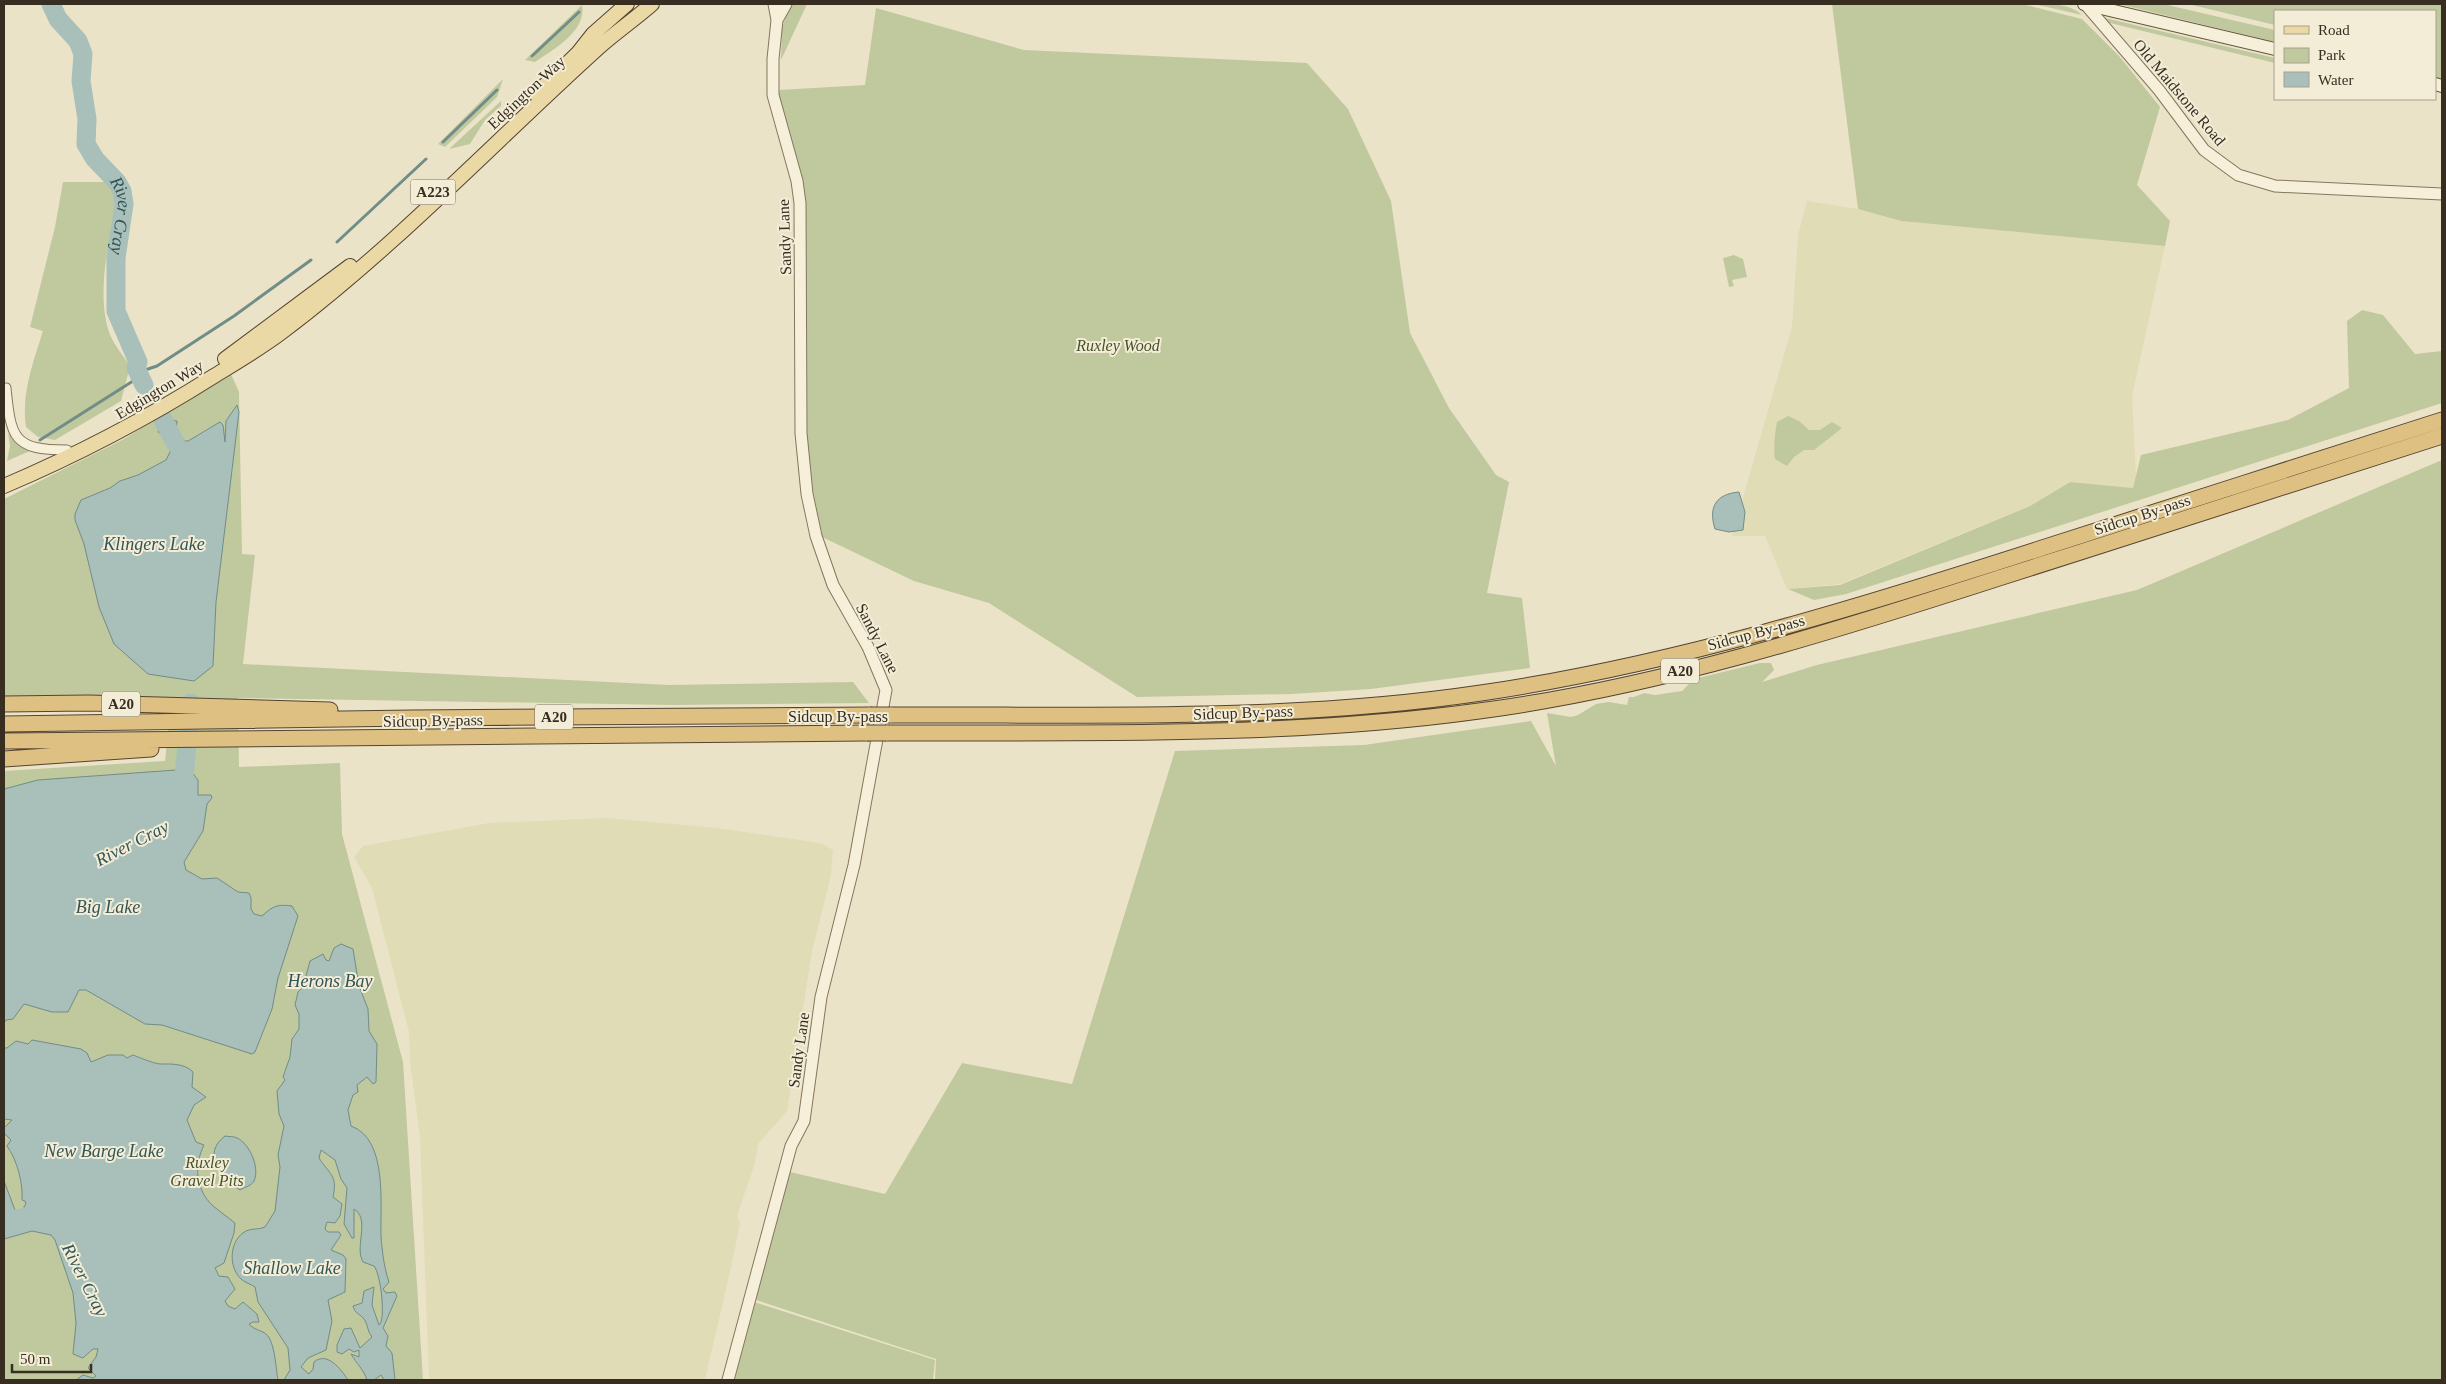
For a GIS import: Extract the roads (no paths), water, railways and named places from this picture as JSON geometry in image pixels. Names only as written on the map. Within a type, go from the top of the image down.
[{"type":"highway","name":"Sidcup By-pass","points":[[4,724],[238,714],[412,718],[1225,714],[1366,706],[1480,693],[1592,674],[1876,602],[2442,420]]},
{"type":"highway","name":"Sidcup By-pass","points":[[4,742],[1224,731],[1366,724],[1481,711],[1597,691],[1722,660],[1885,615],[2442,436]]},
{"type":"highway","name":"A20","points":[[4,704],[89,703],[238,714]]},
{"type":"highway","name":"A20","points":[[4,759],[124,752],[237,740]]},
{"type":"main road","name":"Edgington Way","points":[[4,486],[70,458],[149,416],[280,333],[320,302],[388,234],[453,179],[479,161],[592,45],[627,4]]},
{"type":"main road","name":"Edgington Way","points":[[4,477],[67,450],[136,412],[222,361],[342,278],[360,263],[369,262],[551,79],[560,77],[592,45],[652,4]]},
{"type":"main road","points":[[2085,4],[2274,49]]},
{"type":"main road","name":"Edgington Way","points":[[222,361],[226,362],[317,300],[320,302]]},
{"type":"street","name":"Sandy Lane","points":[[728,1380],[791,1146],[804,1121],[821,996],[854,865],[886,690],[868,646],[833,585],[816,536],[807,494],[801,433],[802,227],[797,180],[773,95],[773,59],[777,20],[774,4]]},
{"type":"street","name":"Sandy Lane","points":[[777,20],[786,4]]},
{"type":"street","name":"Old Maidstone Road","points":[[2085,4],[2159,90],[2204,150],[2238,175],[2275,186],[2442,194]]},
{"type":"street","points":[[5,388],[12,427],[24,444],[40,450],[67,450]]},
{"type":"water","name":"Klingers Lake","points":[[237,405],[239,412],[216,602],[213,666],[194,681],[148,674],[114,644],[99,607],[75,514],[81,500],[110,488],[120,481],[138,475],[166,460],[173,446],[168,438],[158,432],[161,424],[169,420],[177,421],[176,432],[182,441],[188,441],[220,422],[223,425],[225,442],[226,421]]},
{"type":"water","points":[[1739,492],[1745,512],[1743,530],[1729,532],[1715,529],[1713,508],[1716,503],[1719,499],[1731,493]]},
{"type":"water","name":"Big Lake","points":[[187,762],[187,766],[198,780],[198,795],[211,795],[212,798],[207,804],[203,831],[184,862],[186,870],[202,879],[217,878],[238,892],[249,893],[251,909],[254,914],[262,916],[276,906],[287,905],[292,906],[298,916],[278,978],[272,1009],[255,1052],[252,1054],[162,1025],[145,1024],[86,990],[79,990],[68,1012],[52,1012],[24,1004],[13,1019],[6,1020],[4,1023],[4,789],[38,780],[176,770],[182,767]]},
{"type":"water","points":[[341,944],[353,949],[359,986],[368,1009],[369,1031],[377,1044],[376,1082],[373,1084],[367,1077],[357,1085],[358,1092],[353,1095],[348,1110],[351,1126],[363,1133],[371,1144],[380,1174],[381,1241],[389,1282],[383,1289],[386,1293],[395,1292],[397,1296],[383,1328],[388,1336],[386,1346],[392,1353],[395,1380],[384,1380],[381,1375],[374,1380],[367,1380],[351,1354],[359,1357],[359,1350],[354,1352],[349,1349],[342,1354],[337,1352],[337,1345],[344,1329],[351,1328],[360,1348],[372,1337],[365,1320],[356,1312],[353,1306],[362,1303],[364,1291],[374,1287],[372,1305],[379,1325],[382,1315],[382,1297],[377,1271],[374,1266],[363,1262],[361,1257],[361,1218],[354,1209],[354,1238],[352,1238],[344,1224],[347,1188],[341,1179],[335,1160],[321,1150],[319,1158],[332,1175],[334,1184],[333,1197],[342,1204],[340,1216],[335,1223],[327,1222],[325,1229],[328,1232],[339,1232],[341,1235],[331,1250],[343,1255],[346,1259],[345,1292],[328,1300],[332,1321],[326,1350],[308,1358],[301,1367],[309,1374],[313,1369],[314,1362],[319,1359],[329,1360],[342,1371],[348,1380],[284,1380],[290,1370],[288,1348],[258,1302],[255,1287],[237,1274],[232,1261],[232,1254],[240,1235],[248,1230],[265,1227],[275,1211],[280,1167],[278,1155],[284,1126],[279,1114],[277,1091],[285,1080],[283,1077],[290,1057],[292,1039],[299,1029],[299,1014],[295,1005],[298,992],[303,987],[310,961],[323,954],[326,960],[329,961],[334,948]]},
{"type":"water","name":"New Barge Lake","points":[[32,1040],[81,1049],[87,1053],[91,1062],[108,1055],[123,1055],[127,1058],[133,1055],[160,1064],[182,1066],[193,1072],[192,1087],[206,1097],[194,1105],[187,1120],[196,1142],[204,1145],[198,1169],[200,1185],[213,1206],[235,1223],[234,1233],[224,1263],[215,1268],[219,1276],[228,1277],[235,1289],[225,1301],[228,1306],[235,1309],[243,1302],[257,1314],[259,1322],[249,1324],[266,1334],[269,1338],[273,1349],[278,1380],[76,1380],[83,1375],[93,1378],[96,1376],[88,1368],[96,1357],[98,1349],[93,1349],[83,1358],[73,1354],[76,1323],[73,1293],[55,1240],[51,1235],[32,1231],[4,1239],[4,1181],[18,1218],[25,1218],[24,1206],[26,1204],[22,1200],[16,1164],[7,1146],[11,1140],[4,1133],[4,1128],[12,1120],[4,1119],[4,1048],[7,1048],[16,1041],[28,1044]]},
{"type":"water","points":[[225,1136],[236,1137],[242,1141],[250,1151],[255,1163],[256,1176],[254,1181],[240,1190],[226,1179],[216,1165],[214,1158],[218,1143]]},
{"type":"waterway","name":"River Cray","points":[[51,4],[58,19],[78,41],[83,54],[81,81],[87,119],[86,144],[95,159],[117,182],[122,191],[124,204],[116,258],[116,311],[138,362],[136,368],[144,385]]},
{"type":"waterway","points":[[532,56],[579,12]]},
{"type":"waterway","points":[[443,142],[497,90]]},
{"type":"waterway","points":[[337,242],[426,159]]},
{"type":"waterway","points":[[40,440],[133,381],[136,368],[145,370],[157,366],[234,316],[311,260]]},
{"type":"waterway","name":"River Cray","points":[[161,416],[176,444]]},
{"type":"waterway","name":"River Cray","points":[[183,787],[191,703]]},
{"type":"waterway","name":"River Cray","points":[[4,1221],[37,1215],[48,1221]]},
{"type":"park label","name":"Ruxley Wood","points":[[1118,345]]},
{"type":"park label","name":"Ruxley Gravel Pits","points":[[207,1171]]},
{"type":"water label","name":"Herons Bay","points":[[330,981]]},
{"type":"water label","name":"Shallow Lake","points":[[292,1268]]}]
